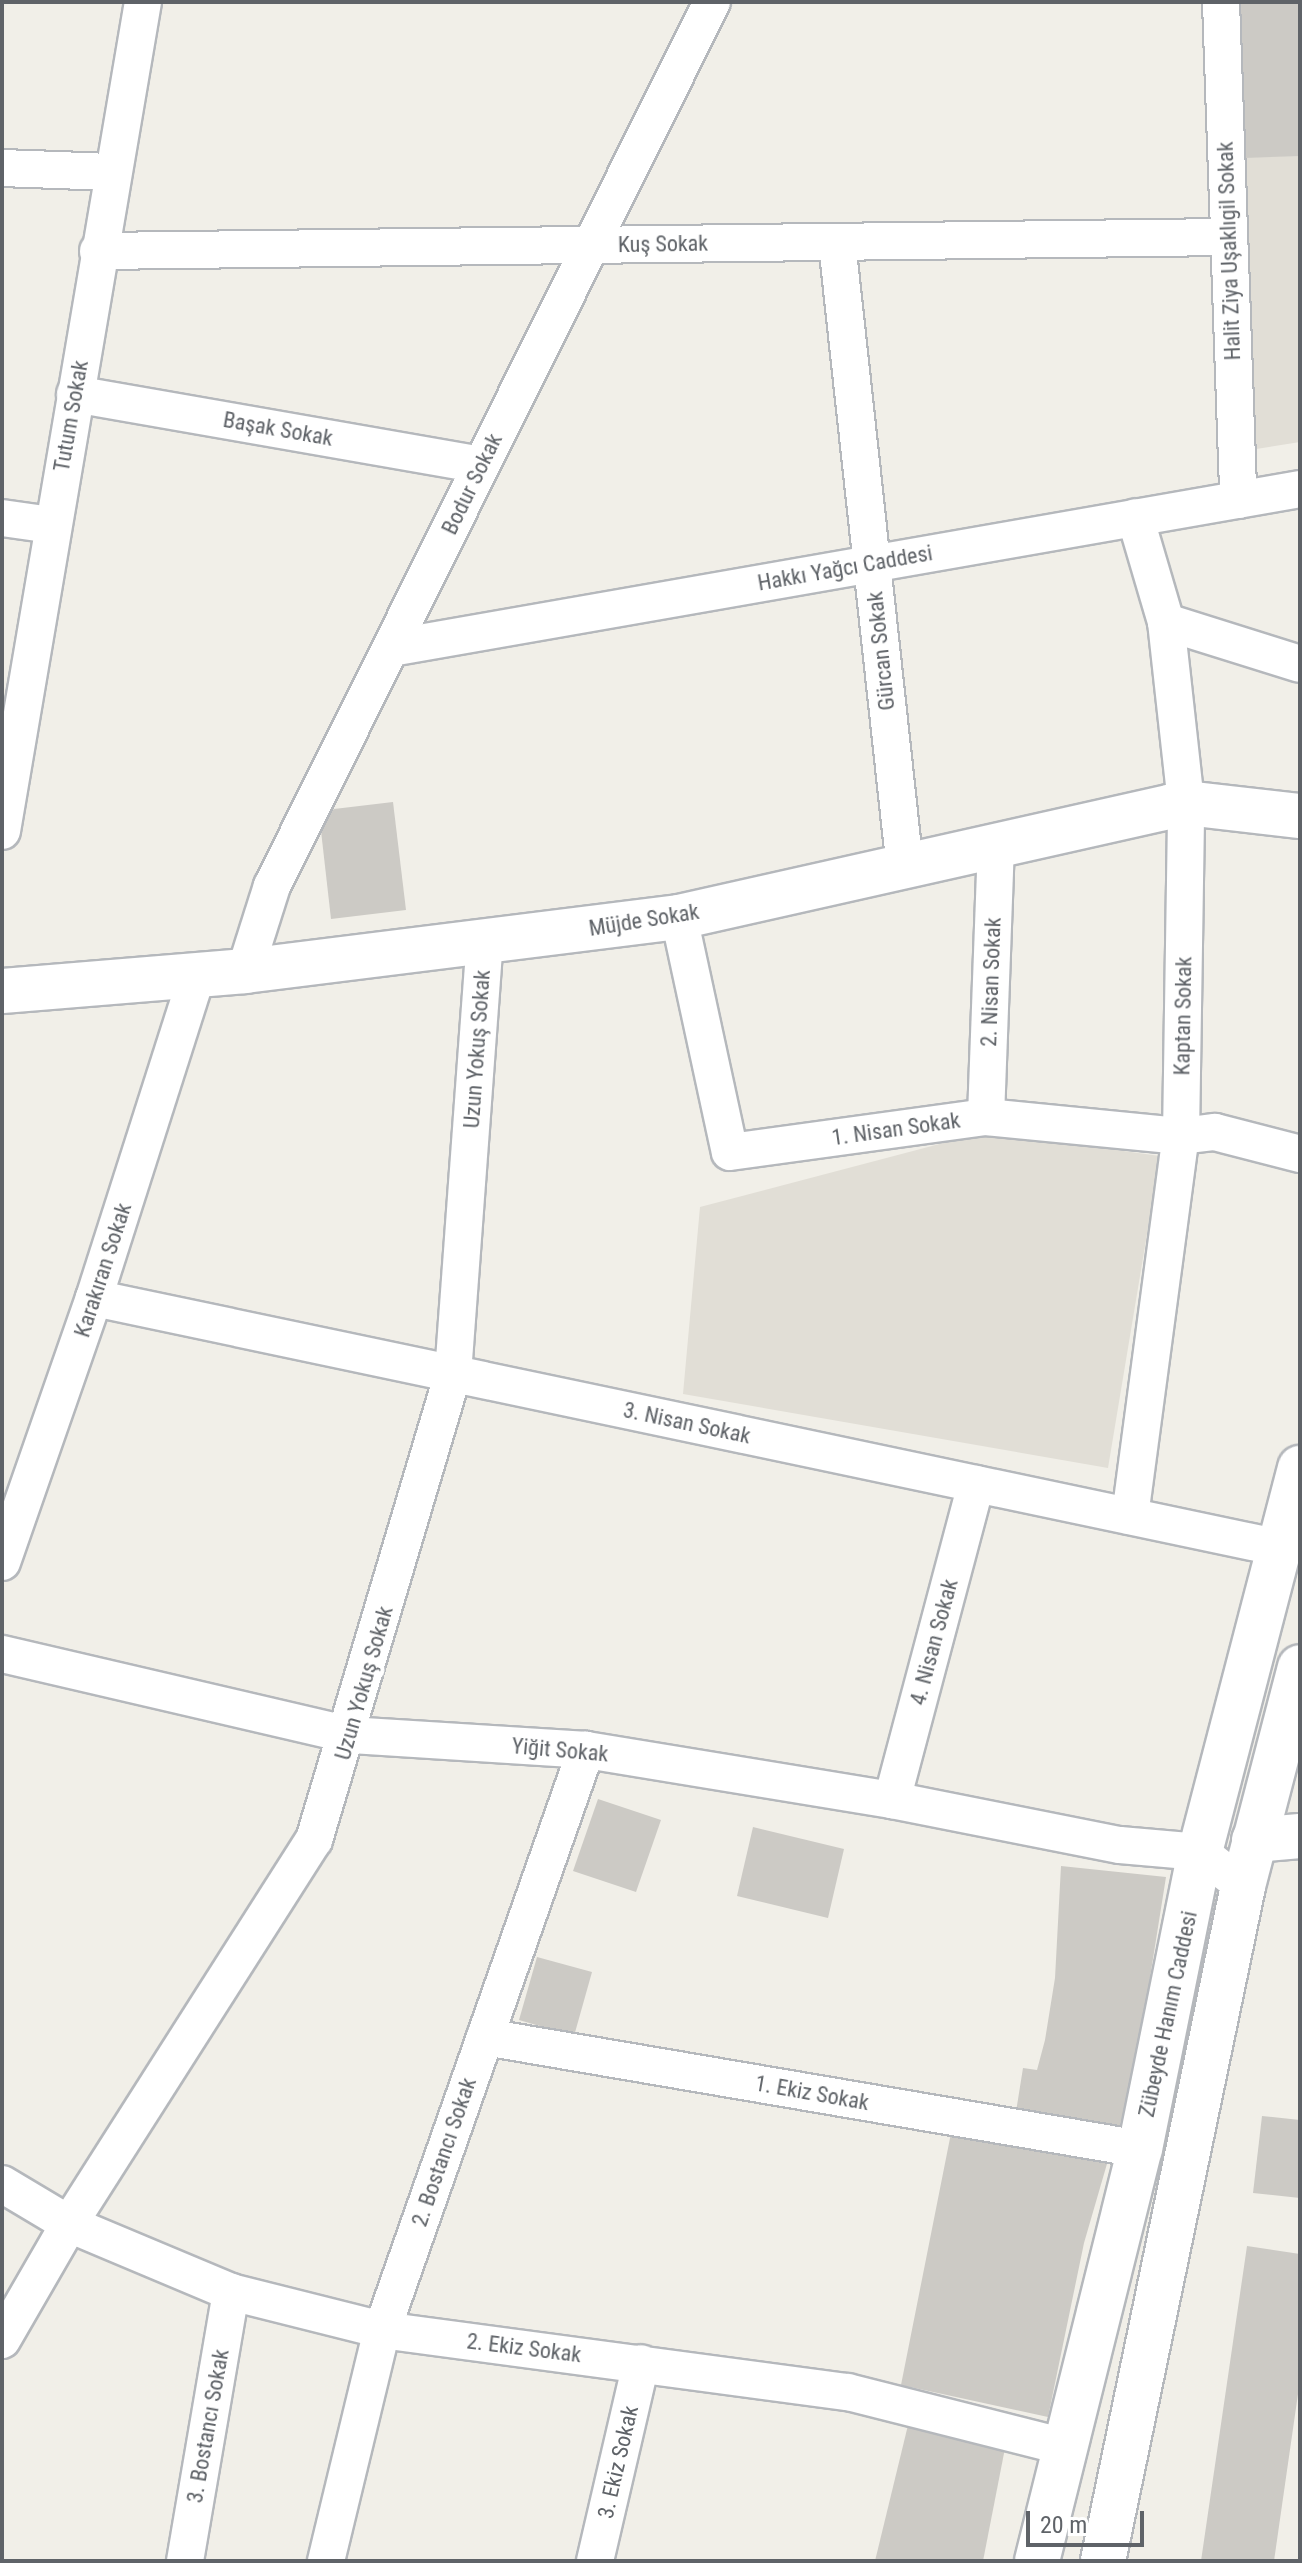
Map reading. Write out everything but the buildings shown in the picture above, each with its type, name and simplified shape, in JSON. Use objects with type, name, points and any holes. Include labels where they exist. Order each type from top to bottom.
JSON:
[{"type":"main road","name":"Müjde Sokak","points":[[2,991],[245,971],[679,917],[1186,803],[1292,820]]},
{"type":"main road","name":"Zübeyde Hanım Caddesi","points":[[1037,2561],[1140,2149],[1197,1868],[1300,1468]]},
{"type":"main road","points":[[1103,2561],[1243,1886],[1300,1667]]},
{"type":"main road","points":[[1254,1840],[1300,1836]]},
{"type":"street","name":"Tutum Sokak","points":[[2,831],[98,251],[143,2]]},
{"type":"street","name":"Bodur Sokak","points":[[245,971],[272,886],[712,2]]},
{"type":"street","name":"Halit Ziya Uşaklıgil Sokak","points":[[1221,2],[1238,500]]},
{"type":"street","points":[[2,168],[112,172]]},
{"type":"street","name":"Kuş Sokak","points":[[98,251],[1228,237]]},
{"type":"street","name":"Gürcan Sokak","points":[[837,243],[905,868]]},
{"type":"street","name":"Başak Sokak","points":[[75,394],[481,465]]},
{"type":"street","name":"Hakkı Yağcı Caddesi","points":[[391,648],[1300,489]]},
{"type":"street","name":"Kaptan Sokak","points":[[1130,1516],[1181,1136],[1186,803],[1166,622],[1135,517]]},
{"type":"street","points":[[2,518],[52,525]]},
{"type":"street","points":[[1166,622],[1300,664]]},
{"type":"street","name":"2. Nisan Sokak","points":[[986,1117],[996,847]]},
{"type":"street","name":"1. Nisan Sokak","points":[[679,917],[730,1152],[986,1117],[1181,1136],[1215,1132],[1300,1154]]},
{"type":"street","name":"Uzun Yokuş Sokak","points":[[2,2340],[69,2224],[314,1840],[350,1735],[453,1374],[485,943]]},
{"type":"street","name":"Karakıran Sokak","points":[[2,1562],[94,1298],[197,976]]},
{"type":"street","name":"3. Nisan Sokak","points":[[94,1298],[1280,1548]]},
{"type":"street","name":"4. Nisan Sokak","points":[[892,1800],[976,1484]]},
{"type":"street","name":"Yiğit Sokak","points":[[2,1654],[350,1735],[586,1750],[892,1800],[1120,1845],[1197,1868]]},
{"type":"street","name":"2. Bostancı Sokak","points":[[326,2561],[382,2330],[586,1750]]},
{"type":"street","points":[[1197,1868],[1243,1886]]},
{"type":"street","name":"1. Ekiz Sokak","points":[[485,2037],[1140,2149]]},
{"type":"street","name":"2. Ekiz Sokak","points":[[2,2184],[69,2224],[231,2292],[382,2330],[848,2392],[1066,2447]]},
{"type":"street","name":"3. Bostancı Sokak","points":[[185,2561],[231,2292]]},
{"type":"street","name":"3. Ekiz Sokak","points":[[595,2561],[641,2363]]},
{"type":"shaded area","points":[[1229,2],[1300,2],[1300,442],[1244,451]]},
{"type":"shaded area","points":[[985,1132],[1160,1156],[1108,1468],[683,1394],[700,1207]]}]
